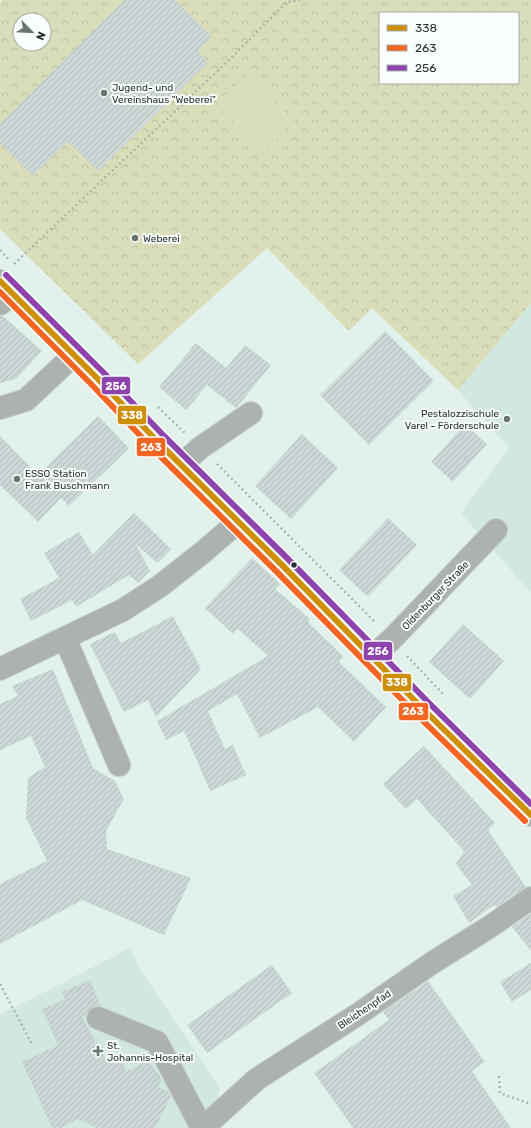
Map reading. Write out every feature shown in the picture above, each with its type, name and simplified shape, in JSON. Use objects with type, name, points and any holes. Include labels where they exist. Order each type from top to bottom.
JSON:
[{"type":"main road","points":[[4,293],[74,355],[427,714],[531,815]]},
{"type":"street","points":[[0,408],[26,400],[74,355]]},
{"type":"street","points":[[181,465],[200,448],[251,413]]},
{"type":"street","points":[[0,669],[123,610],[160,586],[238,522]]},
{"type":"street","name":"Oldenburger Straße","points":[[372,657],[392,639],[496,530]]},
{"type":"street","points":[[65,638],[119,765]]},
{"type":"street","name":"Bleichenpfad","points":[[203,1128],[257,1079],[357,1015],[432,963],[491,926],[531,898]]},
{"type":"street","points":[[98,1018],[157,1042],[203,1128]]},
{"type":"path","points":[[14,265],[229,60],[287,2],[300,0]]},
{"type":"path","points":[[0,984],[33,1046]]},
{"type":"path","points":[[499,1076],[500,1093],[531,1104]]},
{"type":"shaded area","name":"Pestalozzischule Varel - Förderschule","points":[[531,303],[531,593],[461,513],[509,448],[458,390]]},
{"type":"shaded area","name":"St. Johannis-Hospital","points":[[130,948],[138,966],[220,1088],[211,1128],[0,1128],[0,1015]]},
{"type":"green space","points":[[3,0],[531,0],[531,303],[458,390],[372,308],[349,331],[267,248],[138,364],[0,229],[0,3]]},
{"type":"green space","points":[[247,74],[294,121],[263,152],[217,104]]},
{"type":"building","name":"Jugend- und Vereinshaus \"Weberei\"","points":[[125,0],[175,0],[212,37],[197,51],[208,62],[98,171],[68,141],[33,176],[0,143],[0,124]]},
{"type":"building","points":[[0,316],[3,316],[42,351],[16,379],[0,383]]},
{"type":"building","points":[[385,331],[434,381],[369,445],[320,395]]},
{"type":"building","points":[[196,343],[226,368],[245,345],[271,365],[236,408],[207,385],[186,410],[159,387]]},
{"type":"building","points":[[98,416],[129,448],[69,506],[61,498],[38,522],[0,485],[0,436],[38,475]]},
{"type":"building","points":[[465,424],[487,444],[453,482],[431,462]]},
{"type":"building","points":[[302,434],[338,468],[291,519],[255,486]]},
{"type":"building","points":[[134,513],[171,549],[157,563],[136,544],[150,571],[138,583],[129,575],[76,607],[72,600],[31,621],[20,599],[59,578],[44,553],[79,532],[93,555]]},
{"type":"building","points":[[388,518],[417,545],[368,597],[339,570]]},
{"type":"building","points":[[252,558],[280,584],[275,589],[310,619],[308,622],[344,657],[339,662],[386,707],[354,742],[318,707],[260,738],[237,694],[208,711],[225,749],[233,745],[246,775],[210,791],[184,731],[166,740],[157,721],[268,656],[238,629],[233,634],[205,608]]},
{"type":"building","points":[[173,616],[201,669],[156,717],[148,700],[124,712],[90,644],[115,632],[121,643]]},
{"type":"building","points":[[463,624],[504,661],[470,699],[429,662]]},
{"type":"building","points":[[53,669],[93,768],[115,781],[124,799],[106,831],[107,849],[191,878],[164,935],[82,900],[0,944],[0,884],[47,861],[26,818],[28,778],[45,767],[31,736],[0,750],[0,704],[18,696],[12,686]]},
{"type":"building","points":[[424,746],[495,823],[488,830],[526,887],[496,907],[494,905],[469,923],[453,896],[472,885],[456,864],[464,851],[417,799],[406,809],[383,784]]},
{"type":"building","points":[[531,913],[531,951],[512,927]]},
{"type":"building","points":[[531,963],[531,990],[512,1002],[500,982]]},
{"type":"building","points":[[272,965],[292,993],[207,1053],[187,1025]]},
{"type":"building","points":[[90,980],[101,1006],[91,1008],[86,1015],[82,1017],[109,1065],[121,1059],[126,1072],[148,1060],[162,1079],[158,1087],[169,1092],[171,1096],[155,1128],[98,1128],[78,1119],[60,1128],[52,1128],[22,1062],[58,1045],[42,1009],[65,999],[62,992]]},
{"type":"building","points":[[428,981],[485,1062],[472,1071],[511,1128],[353,1128],[314,1073],[389,1020],[383,1012]]},
{"type":"transit line","name":"256","points":[[6,275],[104,373],[164,436],[531,804]]},
{"type":"transit line","name":"338","points":[[0,281],[422,708],[531,815]]},
{"type":"transit line","name":"263","points":[[0,292],[152,448],[275,570],[416,714],[525,821]]},
{"type":"place","name":"Jugend- und Vereinshaus \"Weberei\"","points":[[104,93]]},
{"type":"place","name":"Weberei","points":[[135,238]]},
{"type":"place","name":"Pestalozzischule Varel - Förderschule","points":[[507,419]]},
{"type":"place","name":"ESSO Station Frank Buschmann","points":[[17,479]]},
{"type":"place","name":"St. Johannis-Hospital","points":[[98,1051]]}]
